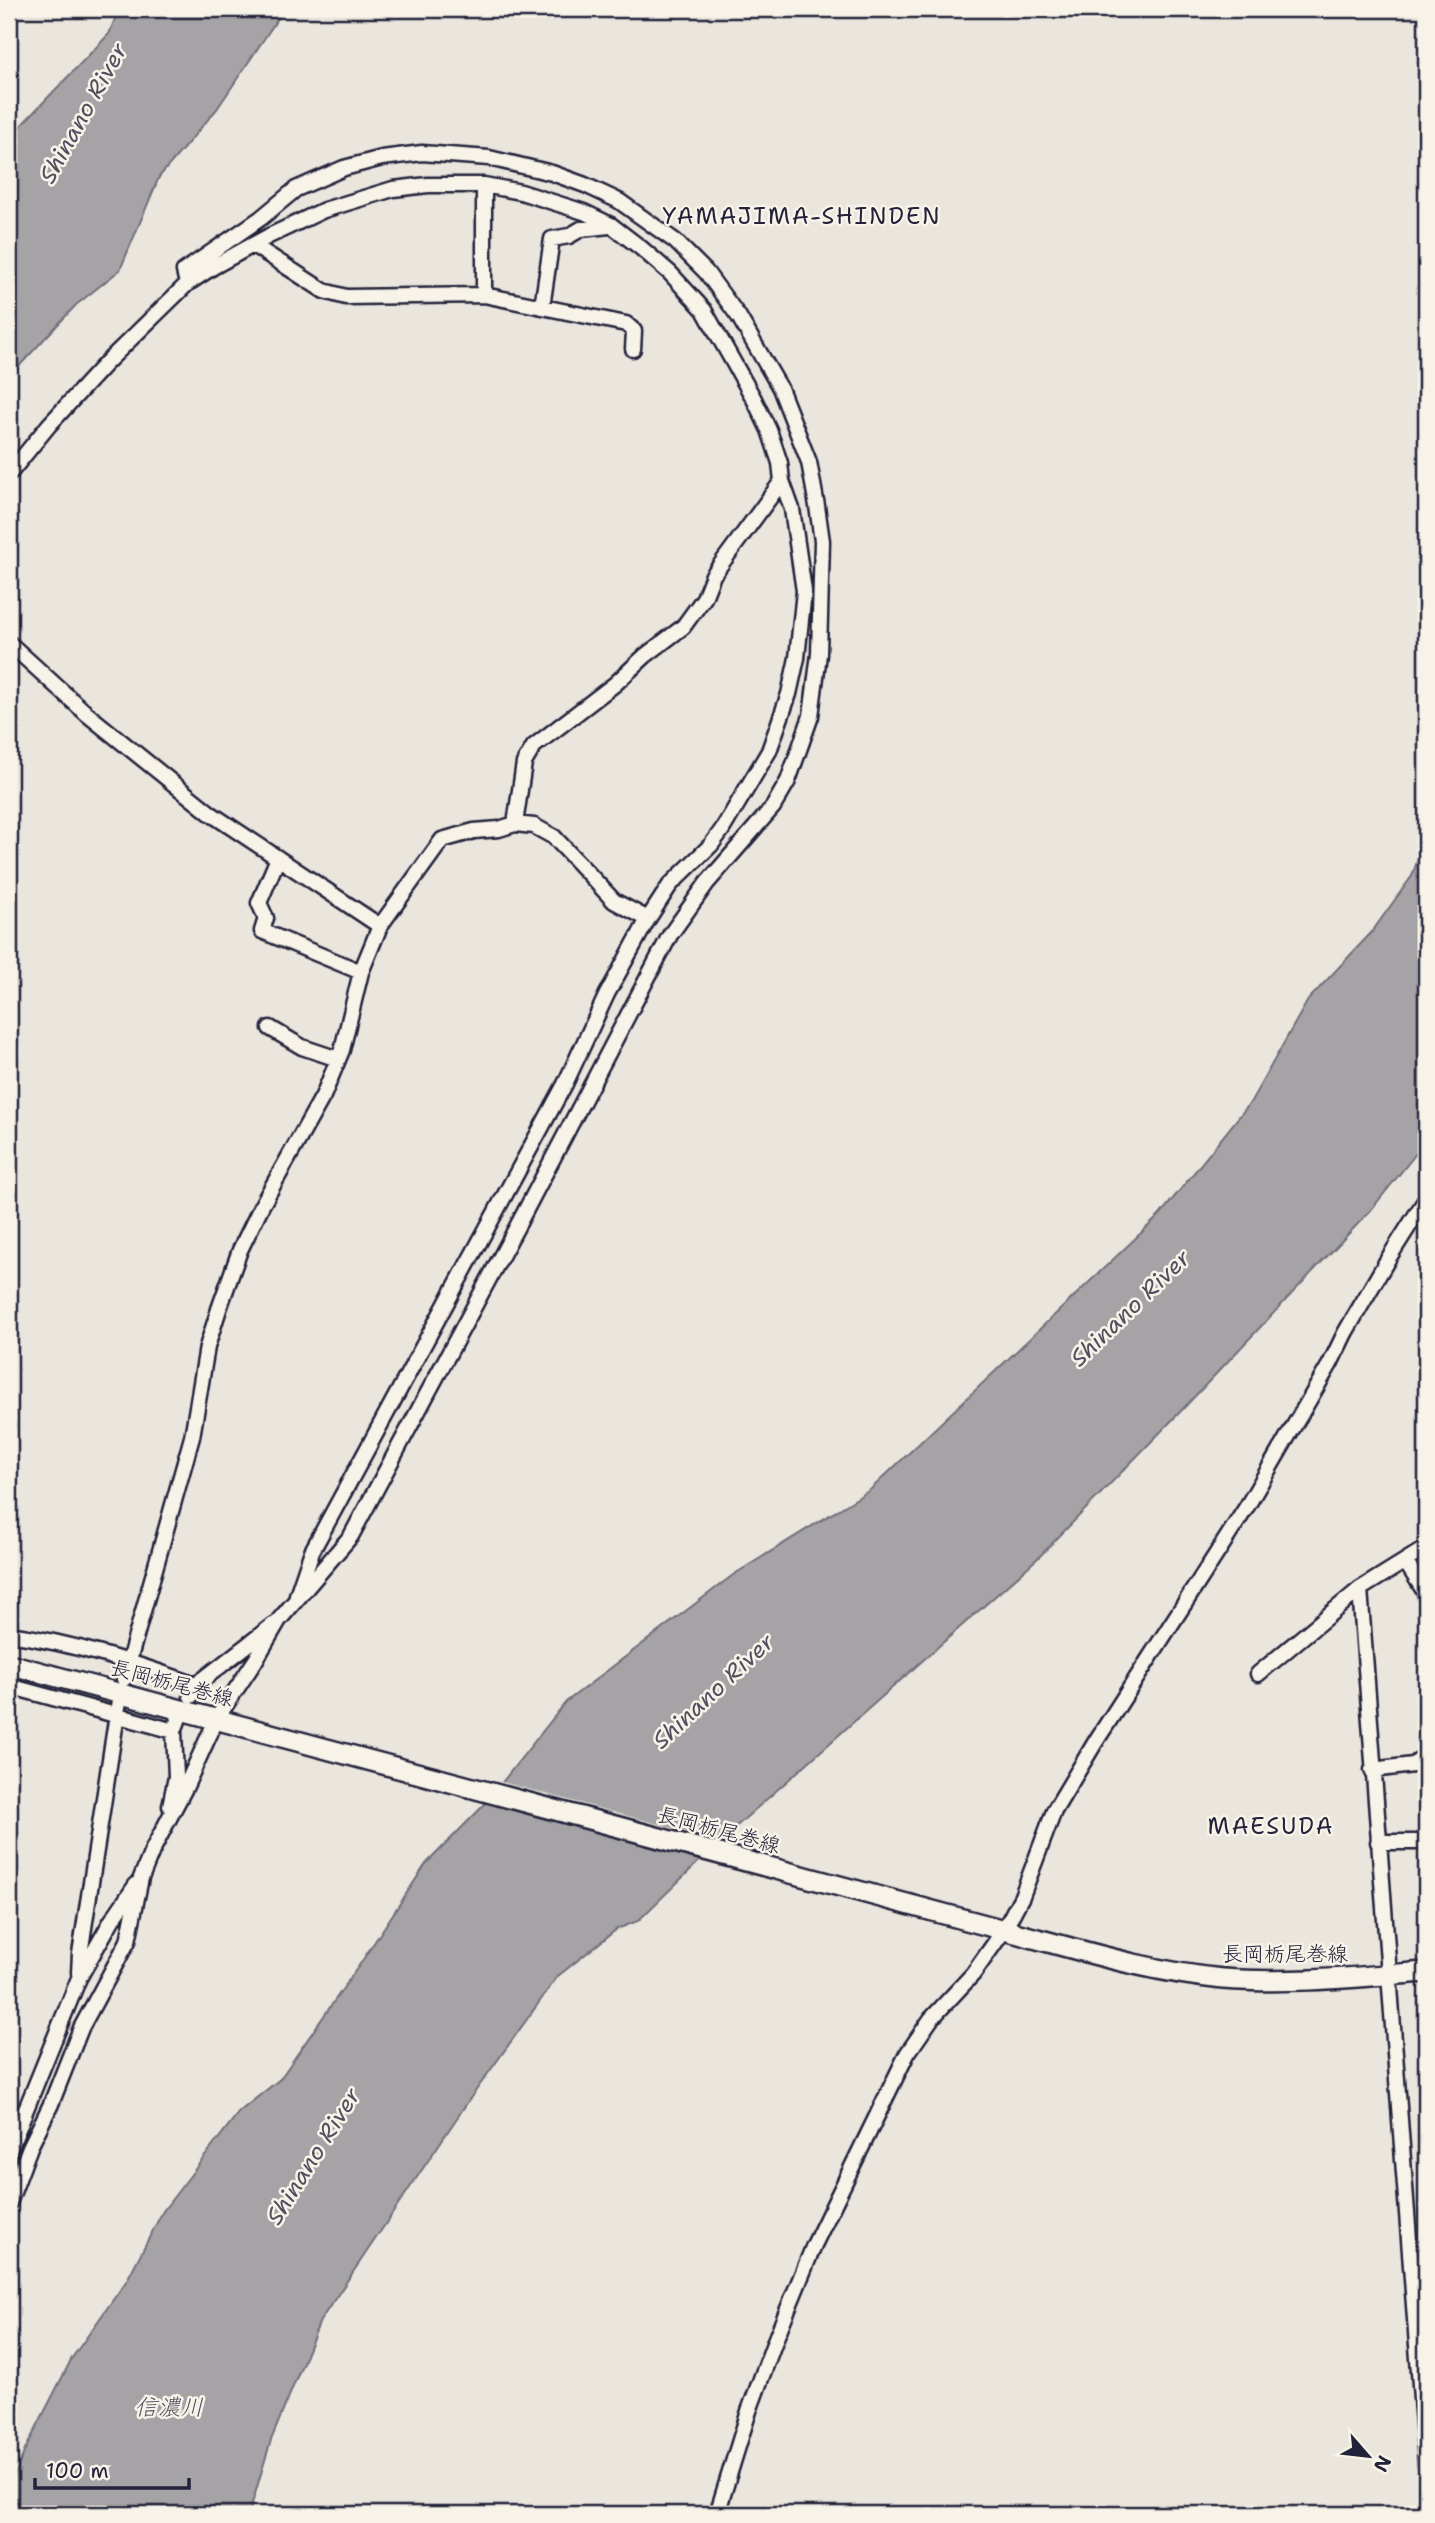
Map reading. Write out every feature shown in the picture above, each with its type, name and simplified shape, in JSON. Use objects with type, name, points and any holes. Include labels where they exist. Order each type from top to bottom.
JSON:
[{"type":"main road","name":"長岡栃尾巻線","points":[[9,1664],[1142,1965],[1222,1979],[1266,1981],[1426,1972]]},
{"type":"street","points":[[9,1634],[41,1638],[131,1662],[194,1690],[279,1620],[294,1603],[351,1536],[501,1258],[670,935],[708,883],[773,807],[788,781],[811,716],[819,653],[822,541],[809,463],[793,420],[775,378],[739,317],[706,272],[675,241],[619,201],[586,185],[523,165],[453,154],[422,153],[368,161],[344,168],[296,189],[261,218],[184,271],[187,284]]},
{"type":"street","points":[[9,474],[49,425],[106,363],[187,284],[213,267],[324,210],[393,189],[428,185],[484,185],[521,192],[584,212],[611,225],[670,273],[704,310],[739,370],[769,430],[792,509],[804,591],[797,658],[769,751],[744,797],[711,845],[670,885],[648,919],[607,994],[565,1084],[312,1551],[294,1603]]},
{"type":"street","points":[[484,185],[484,295]]},
{"type":"street","points":[[542,307],[552,239],[569,236],[581,229],[611,225]]},
{"type":"street","points":[[253,245],[324,291],[346,297],[484,295],[626,324],[634,331],[633,349]]},
{"type":"street","points":[[515,824],[524,763],[534,746],[615,684],[645,656],[683,627],[704,598],[713,575],[782,481]]},
{"type":"street","points":[[9,643],[88,714],[210,813],[380,926]]},
{"type":"street","points":[[124,1679],[131,1662],[189,1449],[206,1347],[240,1250],[323,1096],[338,1059],[361,972],[380,926],[442,841],[474,831],[499,829],[515,824],[534,826],[554,838],[614,901],[648,919]]},
{"type":"street","points":[[278,858],[259,903],[266,918],[262,931],[361,972]]},
{"type":"street","points":[[270,1028],[302,1047],[338,1059]]},
{"type":"street","points":[[717,2514],[749,2411],[780,2327],[814,2245],[907,2054],[931,2019],[972,1974],[996,1928],[1022,1896],[1054,1811],[1246,1508],[1388,1259],[1426,1199]]},
{"type":"street","points":[[1258,1674],[1360,1589],[1426,1548]]},
{"type":"street","points":[[1405,1561],[1426,1594]]},
{"type":"street","points":[[1360,1589],[1409,2266],[1423,2366],[1426,2465]]},
{"type":"street","points":[[9,2203],[81,2028],[128,1941],[141,1878],[152,1851],[279,1620]]},
{"type":"street","points":[[9,1686],[116,1716],[177,1724],[176,1777],[166,1825]]},
{"type":"street","points":[[79,1978],[80,1954],[119,1701]]},
{"type":"street","points":[[1372,1770],[1413,1765],[1426,1756]]},
{"type":"street","points":[[1378,1842],[1426,1842]]},
{"type":"street","points":[[9,2151],[79,1978],[112,1920],[141,1878]]},
{"type":"water","name":"Shinano River","points":[[119,9],[284,9],[217,109],[159,177],[120,270],[76,305],[9,377],[9,138],[109,34]]},
{"type":"water","name":"信濃川","points":[[1426,835],[1426,1141],[1370,1211],[1039,1557],[722,1839],[638,1921],[617,1929],[558,1976],[469,2100],[320,2321],[271,2440],[249,2514],[9,2514],[9,2489],[25,2450],[72,2358],[127,2280],[163,2211],[239,2112],[280,2079],[426,1864],[484,1805],[566,1702],[733,1575],[870,1490],[1160,1215],[1250,1103],[1308,1000],[1371,933],[1412,876]]},
{"type":"pier","points":[[498,1781],[725,1842],[709,1858],[485,1798]]},
{"type":"district","name":"YAMAJIMA-SHINDEN","points":[[802,216]]},
{"type":"district","name":"MAESUDA","points":[[1271,1826]]}]
